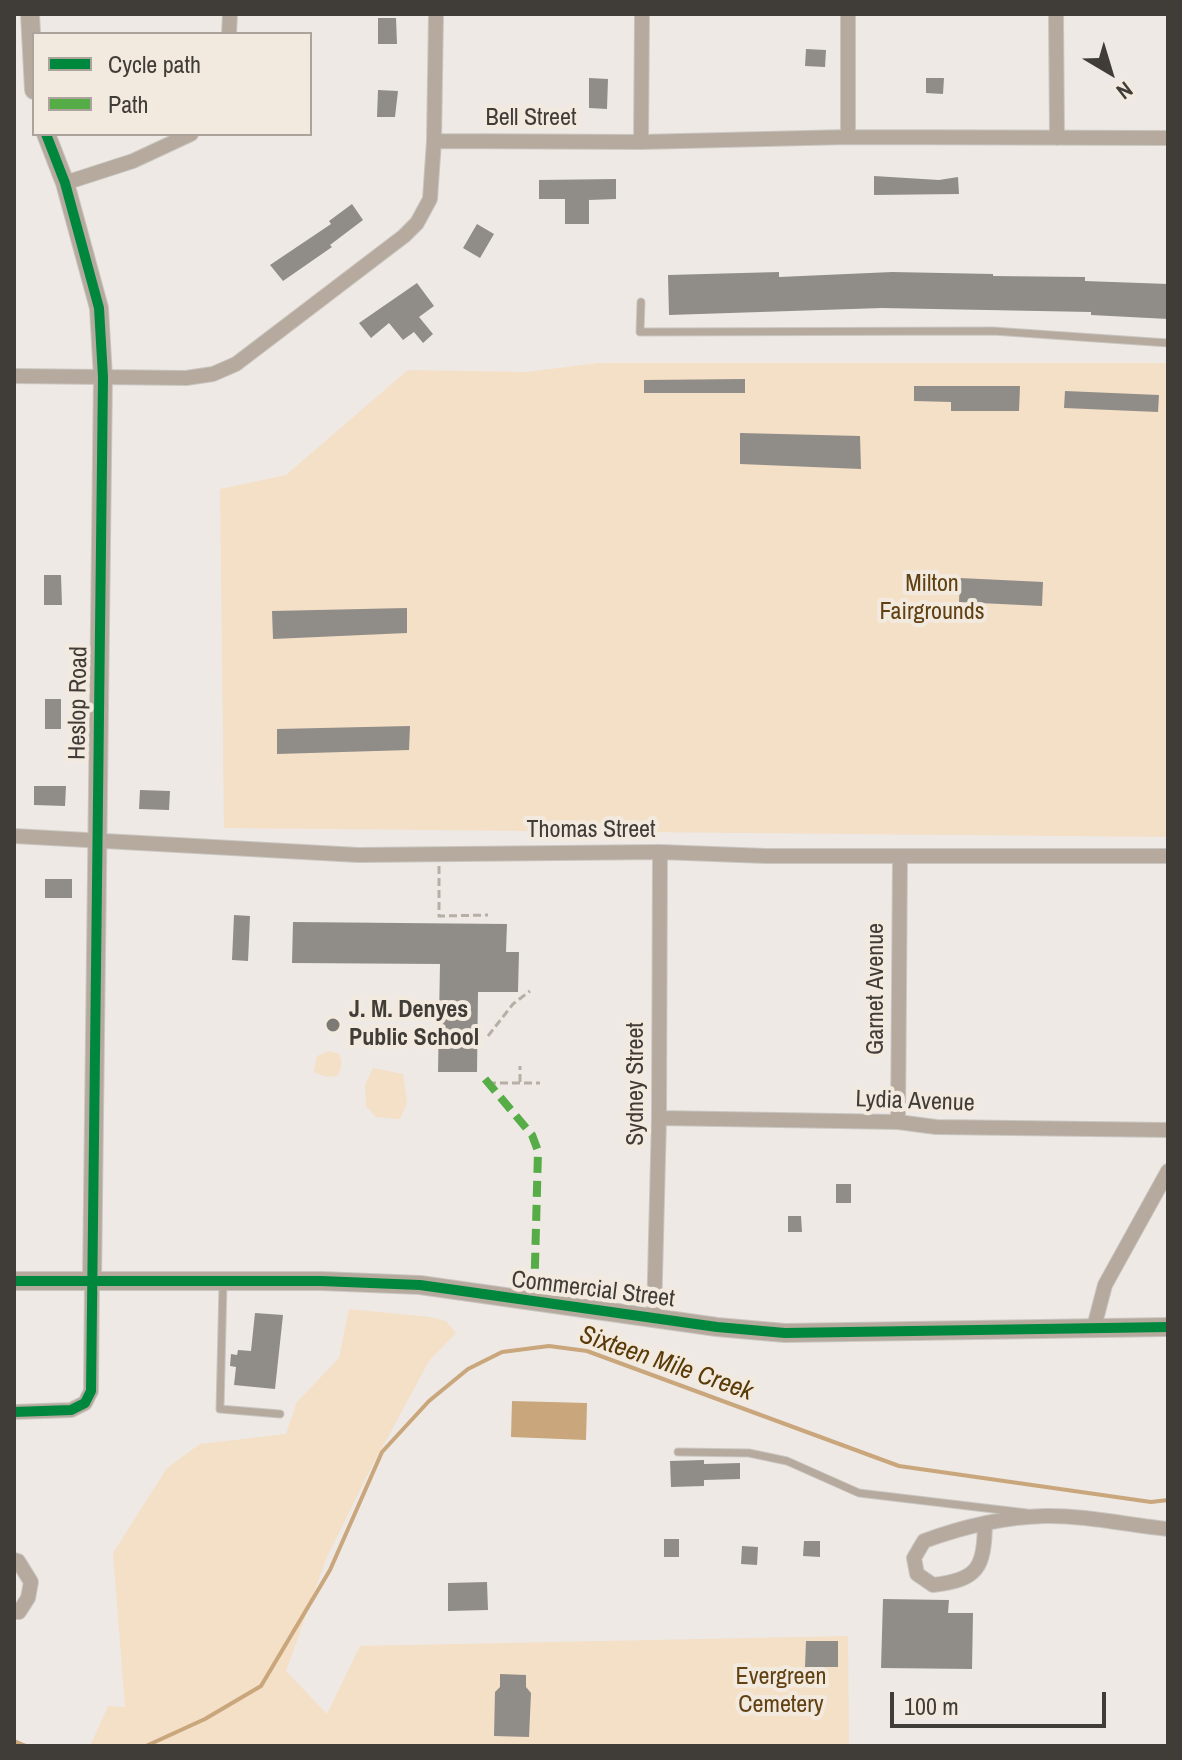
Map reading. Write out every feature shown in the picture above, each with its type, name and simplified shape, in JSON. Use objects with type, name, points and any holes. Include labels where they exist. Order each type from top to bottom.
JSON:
[{"type":"street","points":[[30,14],[32,52]]},
{"type":"street","points":[[14,376],[186,378],[213,374],[236,364],[417,223],[430,199],[436,14]]},
{"type":"street","points":[[641,142],[642,14]]},
{"type":"street","points":[[848,14],[848,137]]},
{"type":"street","points":[[1056,14],[1057,138]]},
{"type":"street","name":"Heslop Road","points":[[47,136],[65,183],[99,308],[103,377],[92,1281]]},
{"type":"street","points":[[65,183],[133,161],[187,136]]},
{"type":"street","name":"Bell Street","points":[[434,141],[1168,138]]},
{"type":"street","name":"Thomas Street","points":[[14,836],[358,855],[660,852],[766,856],[1168,856]]},
{"type":"street","name":"Sydney Street","points":[[654,1317],[659,1118],[660,852]]},
{"type":"street","name":"Garnet Avenue","points":[[898,1122],[900,856]]},
{"type":"street","name":"Lydia Avenue","points":[[659,1118],[898,1122],[936,1127],[1168,1130]]},
{"type":"street","points":[[1094,1327],[1105,1285],[1168,1171]]},
{"type":"street","name":"Commercial Street","points":[[14,1281],[361,1282],[420,1285],[717,1327],[785,1333],[1168,1327]]},
{"type":"street","points":[[14,1412],[71,1410],[85,1403],[91,1391],[92,1281]]},
{"type":"street","points":[[985,1524],[984,1555],[976,1570],[962,1580],[933,1585],[917,1574],[914,1558],[924,1541],[957,1529],[1013,1518],[1048,1516],[1168,1529]]},
{"type":"street","points":[[14,1560],[18,1561],[31,1582],[28,1598],[19,1612],[14,1612]]},
{"type":"lane","points":[[641,302],[640,332],[993,331],[1168,343]]},
{"type":"lane","points":[[223,1282],[220,1409],[280,1414]]},
{"type":"lane","points":[[678,1452],[749,1453],[787,1461],[859,1493],[1048,1516]]},
{"type":"path","points":[[440,854],[439,916],[488,915]]},
{"type":"path","points":[[488,1036],[513,1004],[530,991]]},
{"type":"path","points":[[520,1066],[520,1083]]},
{"type":"path","points":[[488,1083],[540,1083]]},
{"type":"green space","name":"Milton Fairgrounds","points":[[599,363],[1168,363],[1168,837],[224,828],[220,489],[286,475],[408,370],[526,372]]},
{"type":"green space","points":[[329,1051],[340,1057],[337,1076],[326,1077],[314,1072],[317,1056]]},
{"type":"green space","points":[[373,1068],[403,1074],[407,1103],[400,1119],[376,1117],[366,1106],[365,1085]]},
{"type":"green space","name":"Evergreen Cemetery","points":[[349,1309],[430,1317],[446,1321],[456,1333],[429,1361],[370,1470],[326,1559],[286,1671],[327,1714],[360,1646],[848,1636],[849,1746],[90,1746],[108,1706],[125,1707],[113,1553],[167,1468],[200,1444],[286,1434],[297,1402],[339,1358]]},
{"type":"shaded area","points":[[512,1401],[587,1403],[586,1440],[511,1437]]},
{"type":"building","points":[[378,18],[396,18],[397,44],[378,44]]},
{"type":"building","points":[[806,49],[826,50],[825,67],[805,66]]},
{"type":"building","points":[[589,78],[608,79],[607,109],[589,108]]},
{"type":"building","points":[[926,78],[944,78],[943,94],[926,93]]},
{"type":"building","points":[[378,90],[398,91],[395,117],[377,117]]},
{"type":"building","points":[[874,176],[939,180],[958,177],[959,194],[874,195]]},
{"type":"building","points":[[616,179],[616,199],[589,200],[589,224],[565,224],[565,199],[539,199],[539,180]]},
{"type":"building","points":[[352,204],[363,220],[330,245],[332,247],[283,281],[270,265],[331,224],[329,221]]},
{"type":"building","points":[[477,224],[494,234],[480,258],[463,248]]},
{"type":"building","points":[[779,272],[779,277],[892,272],[1085,277],[1085,281],[1168,284],[1168,319],[1091,315],[1091,312],[882,308],[669,315],[668,275]]},
{"type":"building","points":[[417,283],[434,306],[419,317],[433,334],[423,343],[414,332],[403,340],[389,323],[371,338],[359,323]]},
{"type":"building","points":[[745,379],[745,393],[644,393],[644,380]]},
{"type":"building","points":[[914,386],[1020,386],[1019,411],[951,411],[951,402],[914,401]]},
{"type":"building","points":[[1065,391],[1159,395],[1158,412],[1064,408]]},
{"type":"building","points":[[740,433],[860,436],[861,469],[740,464]]},
{"type":"building","points":[[44,575],[61,575],[62,605],[44,605]]},
{"type":"building","points":[[960,578],[1043,582],[1042,606],[959,602]]},
{"type":"building","points":[[407,608],[407,633],[273,639],[272,611]]},
{"type":"building","points":[[45,699],[61,699],[61,729],[45,729]]},
{"type":"building","points":[[410,726],[409,750],[277,754],[277,729]]},
{"type":"building","points":[[34,786],[66,786],[65,806],[34,805]]},
{"type":"building","points":[[140,790],[170,791],[169,810],[139,809]]},
{"type":"building","points":[[45,879],[72,879],[72,898],[45,898]]},
{"type":"building","points":[[234,915],[250,916],[248,961],[232,960]]},
{"type":"building","points":[[293,922],[507,924],[506,952],[519,952],[518,992],[478,992],[477,1072],[438,1072],[440,964],[292,963]]},
{"type":"building","points":[[836,1184],[851,1184],[851,1203],[836,1203]]},
{"type":"building","points":[[788,1216],[801,1216],[802,1232],[788,1232]]},
{"type":"building","points":[[255,1313],[283,1315],[275,1389],[234,1385],[236,1367],[230,1366],[231,1354],[237,1355],[238,1350],[251,1351]]},
{"type":"building","points":[[704,1460],[704,1464],[740,1463],[740,1479],[704,1480],[704,1486],[671,1487],[670,1461]]},
{"type":"building","points":[[664,1539],[679,1539],[679,1557],[664,1557]]},
{"type":"building","points":[[804,1541],[820,1541],[820,1557],[803,1556]]},
{"type":"building","points":[[742,1546],[758,1547],[757,1565],[741,1564]]},
{"type":"building","points":[[487,1582],[488,1610],[448,1611],[448,1583]]},
{"type":"building","points":[[883,1599],[949,1600],[948,1613],[973,1613],[972,1669],[881,1668]]},
{"type":"building","points":[[806,1641],[838,1641],[838,1667],[805,1667]]},
{"type":"building","points":[[500,1674],[526,1675],[526,1687],[531,1693],[529,1737],[494,1736],[495,1692],[500,1687]]},
{"type":"waterway","name":"Sixteen Mile Creek","points":[[146,1746],[205,1719],[261,1686],[330,1570],[382,1452],[429,1401],[468,1369],[502,1352],[549,1346],[587,1351],[899,1466],[1151,1502],[1168,1500]]},
{"type":"waterway","name":"Sixteen Mile Creek","points":[[14,1741],[26,1746]]},
{"type":"marked path","points":[[485,1079],[532,1135],[538,1151],[534,1302]]},
{"type":"cycle path","points":[[14,1412],[71,1410],[85,1403],[91,1391],[103,377],[99,308],[65,183],[47,136]]},
{"type":"cycle path","points":[[14,1281],[321,1281],[420,1285],[717,1327],[785,1333],[1168,1327]]},
{"type":"place","name":"J. M. Denyes Public School","points":[[333,1025]]}]
